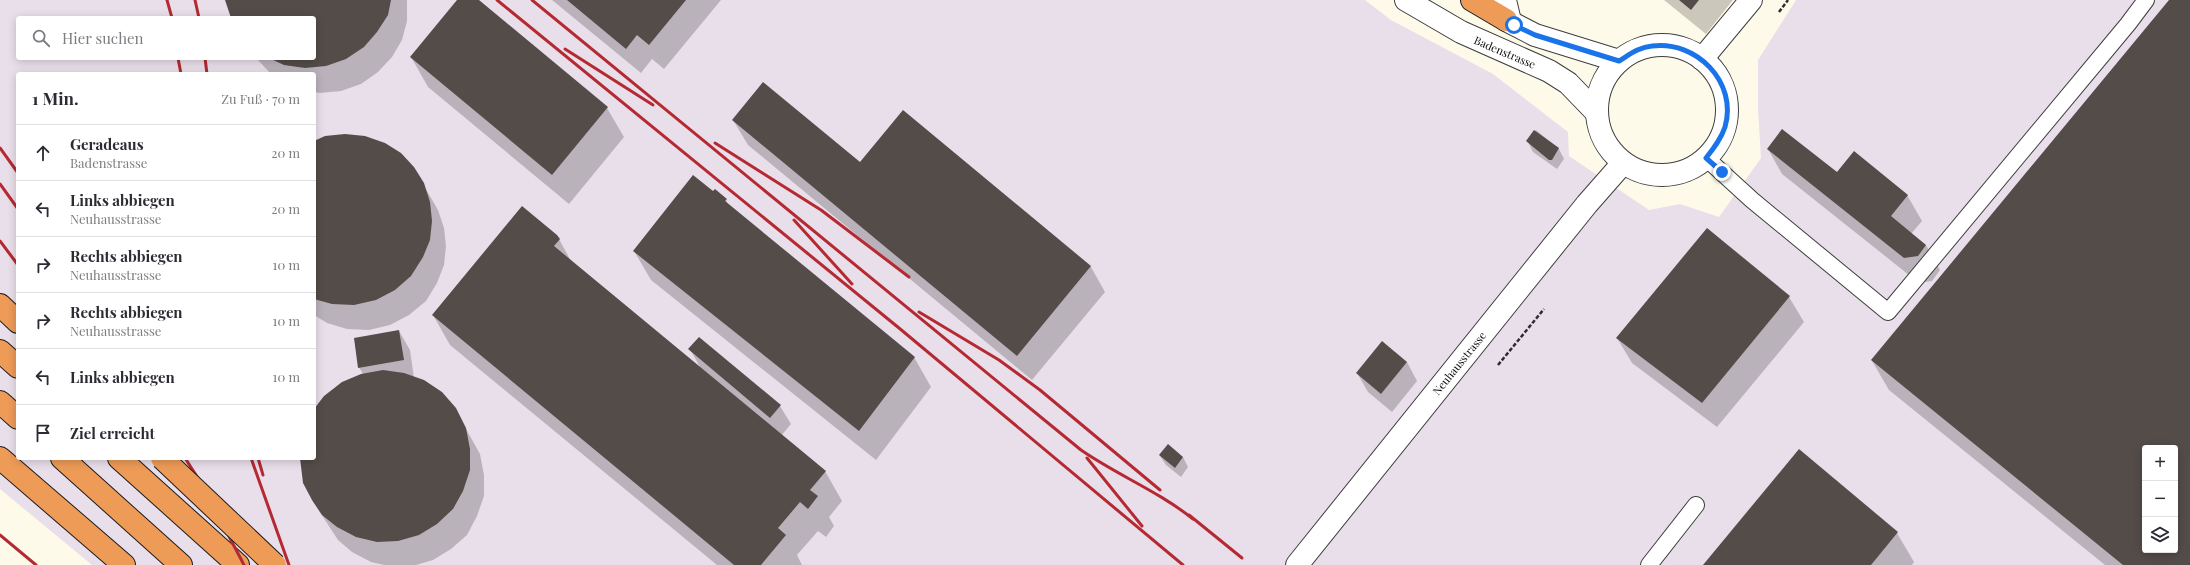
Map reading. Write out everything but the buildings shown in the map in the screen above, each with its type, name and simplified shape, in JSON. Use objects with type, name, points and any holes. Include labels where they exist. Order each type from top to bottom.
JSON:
[{"type":"highway","points":[[1472,0],[1509,15]]},
{"type":"highway","points":[[0,305],[16,320]]},
{"type":"highway","points":[[0,351],[16,365]]},
{"type":"highway","points":[[0,402],[16,416]]},
{"type":"highway","points":[[0,458],[124,565]]},
{"type":"highway","points":[[64,460],[181,565]]},
{"type":"highway","points":[[121,460],[238,565]]},
{"type":"highway","points":[[164,460],[275,565]]},
{"type":"street","name":"Badenstrasse","points":[[1406,0],[1466,35],[1549,71],[1568,83],[1597,113]]},
{"type":"street","points":[[1489,0],[1542,37],[1619,61]]},
{"type":"street","points":[[1702,59],[1751,0]]},
{"type":"street","points":[[1651,46],[1669,46],[1684,49],[1702,59],[1715,72],[1724,89],[1727,108],[1725,126],[1718,143],[1706,158],[1691,168],[1675,174],[1656,176],[1639,172],[1623,163],[1609,149],[1600,132],[1597,113],[1598,95],[1604,79],[1619,61],[1636,50],[1651,46]]},
{"type":"street","name":"Neuhausstrasse","points":[[1297,565],[1587,204],[1623,163]]},
{"type":"lane","points":[[1706,158],[1752,200],[1888,312],[2128,24],[2146,0]]},
{"type":"lane","points":[[1649,565],[1696,506]]},
{"type":"shaded area","points":[[0,0],[1365,0],[1391,20],[1493,74],[1568,132],[1569,156],[1649,210],[1680,204],[1719,217],[1761,158],[1758,109],[1758,60],[1796,0],[2190,0],[2190,565],[92,565],[0,489]]},
{"type":"railway","points":[[167,0],[171,16]]},
{"type":"railway","points":[[195,0],[199,16]]},
{"type":"railway","points":[[497,0],[899,328],[1183,565]]},
{"type":"railway","points":[[532,0],[1081,450],[1152,491],[1193,519]]},
{"type":"railway","points":[[565,49],[653,105]]},
{"type":"railway","points":[[178,60],[181,72]]},
{"type":"railway","points":[[205,60],[207,72]]},
{"type":"railway","points":[[715,143],[821,210],[909,277]]},
{"type":"railway","points":[[0,148],[16,170]]},
{"type":"railway","points":[[0,184],[16,206]]},
{"type":"railway","points":[[794,220],[852,284]]},
{"type":"railway","points":[[0,241],[16,262]]},
{"type":"railway","points":[[919,312],[999,360],[1040,390],[1160,490]]},
{"type":"railway","points":[[1087,458],[1142,526]]},
{"type":"railway","points":[[171,460],[221,521],[244,565]]},
{"type":"railway","points":[[186,460],[207,492]]},
{"type":"railway","points":[[252,460],[289,565]]},
{"type":"railway","points":[[259,460],[263,475]]},
{"type":"railway","points":[[1189,515],[1242,558]]},
{"type":"railway","points":[[0,535],[36,565]]},
{"type":"route","points":[[1514,25],[1535,35],[1561,44],[1619,61],[1636,50],[1651,46],[1669,46],[1684,49],[1702,59],[1715,72],[1724,89],[1727,108],[1725,126],[1718,143],[1706,158],[1722,172]]}]
